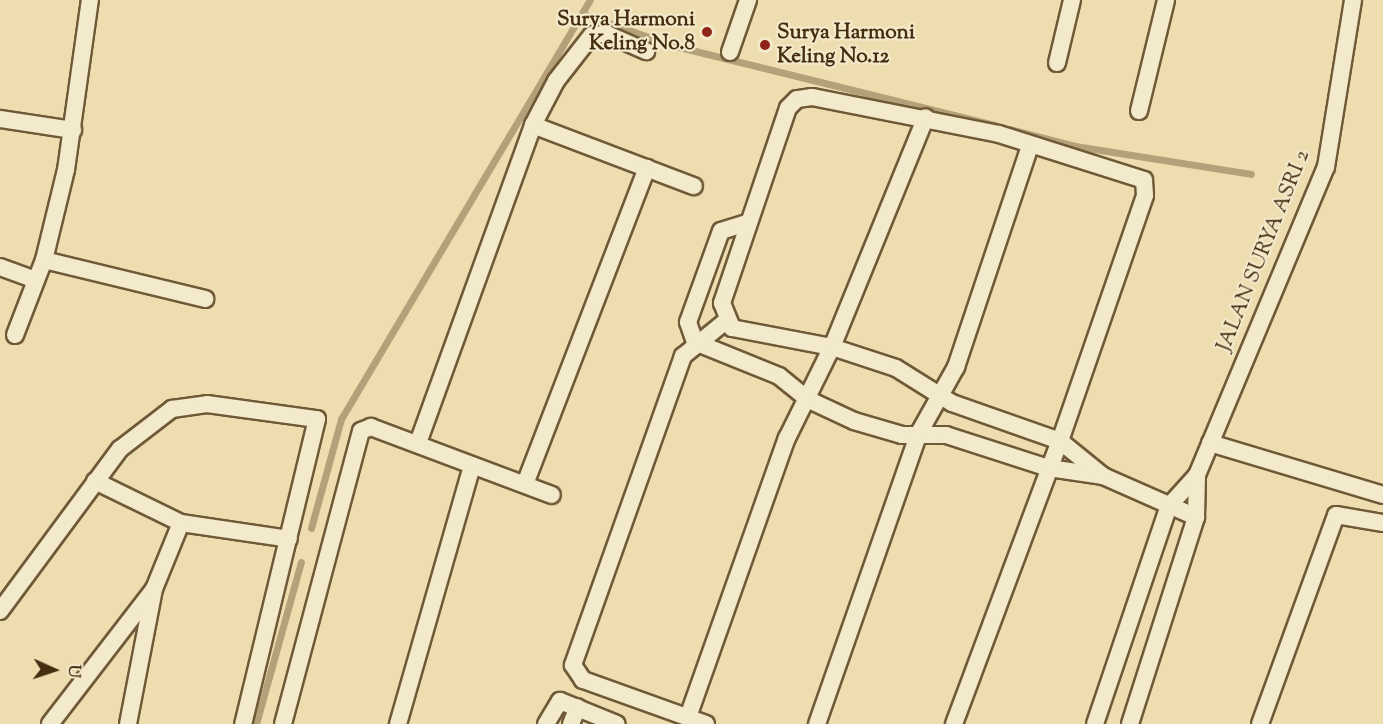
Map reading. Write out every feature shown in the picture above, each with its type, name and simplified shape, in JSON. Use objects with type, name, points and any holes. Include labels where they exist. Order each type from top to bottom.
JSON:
[{"type":"street","points":[[15,334],[44,260],[73,130],[90,0]]},
{"type":"street","points":[[730,52],[748,0]]},
{"type":"street","points":[[1057,63],[1072,0]]},
{"type":"street","points":[[1139,111],[1166,0]]},
{"type":"street","name":"JALAN SURYA ASRI 2","points":[[1197,475],[1326,167],[1353,0]]},
{"type":"street","points":[[418,443],[533,125],[556,81],[592,35],[607,34],[646,51]]},
{"type":"street","points":[[954,724],[1060,441],[1145,187],[1142,177],[926,117],[797,99],[788,108],[747,223],[722,303],[727,320],[736,330],[832,347],[896,368],[941,394],[1060,441],[1103,476],[1196,518]]},
{"type":"street","points":[[688,717],[787,438],[832,347],[926,117]]},
{"type":"street","points":[[0,119],[73,130]]},
{"type":"street","points":[[533,125],[694,186]]},
{"type":"street","points":[[817,724],[919,433],[956,367],[1030,146]]},
{"type":"street","points":[[525,484],[647,168]]},
{"type":"street","points":[[747,223],[721,231],[688,322],[695,342],[779,376],[807,399],[885,431],[946,435],[1048,468],[1103,476]]},
{"type":"street","points":[[44,260],[205,299]]},
{"type":"street","points":[[0,267],[36,280]]},
{"type":"street","points":[[706,724],[583,680],[573,665],[683,356],[695,342],[727,320]]},
{"type":"street","points":[[0,611],[120,449],[172,409],[207,404],[311,416],[319,423],[243,724]]},
{"type":"street","points":[[285,724],[361,431],[371,426],[552,495]]},
{"type":"street","points":[[1210,443],[1383,495]]},
{"type":"street","points":[[398,724],[472,466]]},
{"type":"street","points":[[1095,724],[1169,506],[1197,475]]},
{"type":"street","points":[[1130,724],[1196,518],[1197,475]]},
{"type":"street","points":[[95,482],[181,523],[289,539]]},
{"type":"street","points":[[1260,724],[1336,515],[1383,523]]},
{"type":"street","points":[[128,724],[154,589],[181,523]]},
{"type":"street","points":[[50,724],[154,589]]},
{"type":"street","points":[[546,724],[556,702],[578,707],[617,724]]},
{"type":"street","points":[[571,724],[578,707]]},
{"type":"waterway","points":[[311,528],[341,419],[590,0]]},
{"type":"waterway","points":[[583,14],[671,45],[995,125]]},
{"type":"waterway","points":[[1009,129],[1075,146],[1251,174]]},
{"type":"waterway","points":[[256,724],[301,562]]},
{"type":"place","name":"Surya Harmoni Keling No.8","points":[[707,32]]},
{"type":"place","name":"Surya Harmoni Keling No.12","points":[[765,45]]}]
